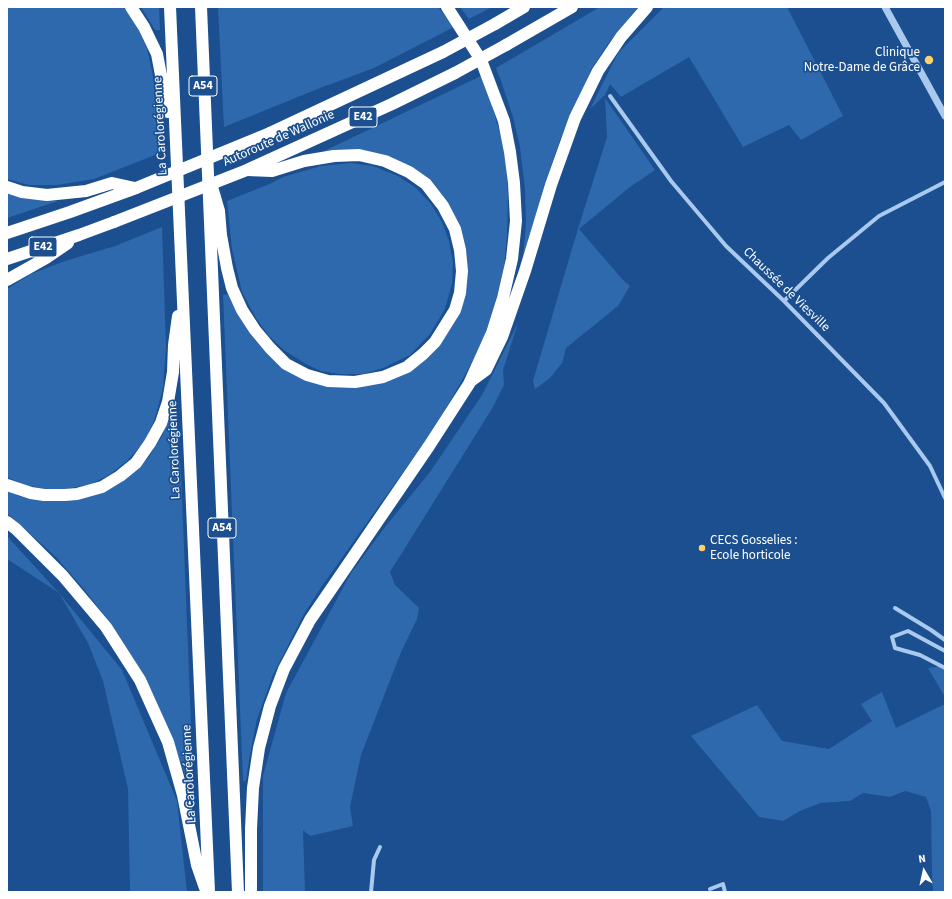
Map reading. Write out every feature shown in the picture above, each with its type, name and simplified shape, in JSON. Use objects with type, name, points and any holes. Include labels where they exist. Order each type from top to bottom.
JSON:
[{"type":"highway","points":[[131,7],[144,27],[157,54],[175,145]]},
{"type":"highway","name":"La Carolorégienne","points":[[170,7],[208,892]]},
{"type":"highway","name":"A54","points":[[200,7],[238,892]]},
{"type":"highway","points":[[251,892],[251,829],[253,788],[258,755],[270,706],[284,669],[310,620],[429,446],[469,384],[492,333],[505,290],[512,259],[516,221],[514,183],[504,121],[481,60],[447,7]]},
{"type":"highway","name":"Autoroute de Wallonie","points":[[7,233],[136,188],[270,133],[443,52],[524,7]]},
{"type":"highway","name":"Autoroute de Wallonie","points":[[7,259],[79,235],[247,170],[272,166],[455,73],[572,7]]},
{"type":"highway","points":[[469,384],[486,370],[502,337],[525,272],[551,185],[575,118],[598,71],[621,37],[647,7]]},
{"type":"highway","points":[[206,164],[219,211],[221,235],[232,288],[242,310],[255,330],[270,348],[286,364],[306,375],[328,381],[355,382],[383,377],[407,367],[435,342],[455,310],[460,293],[462,271],[460,250],[455,228],[443,206],[426,184],[409,172],[385,161],[359,155],[334,156],[272,166]]},
{"type":"highway","points":[[7,187],[22,192],[47,195],[86,191],[112,183],[136,188]]},
{"type":"highway","points":[[7,280],[46,258],[79,235]]},
{"type":"highway","points":[[7,485],[31,493],[65,495],[77,494],[102,487],[120,476],[136,462],[150,443],[161,422],[168,402],[174,345],[183,291]]},
{"type":"highway","points":[[7,522],[16,529],[63,576],[101,621],[140,680],[168,742],[183,796],[196,865],[208,892]]},
{"type":"street","points":[[885,7],[945,116]]},
{"type":"street","name":"Chaussée de Viesville","points":[[610,96],[671,181],[726,246],[784,300],[884,403],[930,466],[945,498]]},
{"type":"street","points":[[784,300],[828,258],[879,216],[945,182]]},
{"type":"street","points":[[895,608],[945,640]]},
{"type":"street","points":[[945,651],[908,631],[892,637],[895,648],[920,655],[945,668]]},
{"type":"street","points":[[371,892],[374,860],[380,847]]},
{"type":"street","points":[[710,889],[723,884],[725,892]]},
{"type":"shaded area","points":[[7,7],[124,8],[137,25],[147,48],[154,81],[160,153],[94,179],[57,185],[29,185],[7,179]]},
{"type":"shaded area","points":[[141,7],[159,7],[160,30],[155,30]]},
{"type":"shaded area","points":[[218,7],[438,7],[454,27],[374,68],[224,127]]},
{"type":"shaded area","points":[[460,7],[492,7],[469,19]]},
{"type":"shaded area","points":[[600,7],[638,7],[607,45],[591,70],[560,140],[544,186],[531,235],[523,258],[526,222],[525,189],[520,147],[513,117],[496,68]]},
{"type":"shaded area","points":[[664,7],[787,7],[843,116],[801,140],[789,125],[743,147],[689,57],[621,97],[610,84],[605,95],[590,109],[618,53]]},
{"type":"shaded area","points":[[481,76],[489,96],[501,136],[506,165],[508,193],[507,236],[504,268],[485,334],[471,364],[425,441],[322,586],[304,614],[273,675],[257,719],[246,781],[243,781],[223,295],[229,294],[240,316],[255,340],[274,360],[344,387],[424,360],[445,337],[461,305],[462,236],[406,165],[320,153]]},
{"type":"shaded area","points":[[605,98],[655,170],[630,187],[579,229],[623,280],[630,286],[618,306],[566,348],[562,363],[550,378],[535,389],[533,381],[577,232],[607,137]]},
{"type":"shaded area","points":[[351,163],[373,166],[398,176],[416,188],[431,204],[442,222],[449,241],[453,263],[452,283],[445,309],[430,334],[410,355],[383,368],[363,374],[340,374],[321,371],[285,351],[269,336],[256,318],[242,292],[232,249],[227,201],[283,177],[321,166]]},
{"type":"shaded area","points":[[7,193],[21,198],[58,201],[7,218]]},
{"type":"shaded area","points":[[162,227],[166,347],[163,388],[155,418],[145,441],[127,461],[109,475],[91,484],[67,489],[47,490],[22,484],[7,477],[7,289],[31,274],[62,262],[115,246]]},
{"type":"shaded area","points":[[518,323],[503,370],[504,385],[493,407],[390,572],[395,585],[419,608],[417,619],[401,652],[361,755],[350,807],[353,826],[310,836],[303,830],[305,892],[263,892],[263,776],[286,693],[351,573],[385,527],[430,472],[482,395]]},
{"type":"shaded area","points":[[175,399],[181,473],[193,774],[185,775],[172,738],[154,696],[135,661],[111,624],[56,557],[7,513],[7,490],[19,496],[44,501],[76,500],[97,494],[118,483],[135,471],[149,457],[163,434]]},
{"type":"shaded area","points":[[7,536],[59,593],[7,559]]},
{"type":"shaded area","points":[[59,593],[122,670],[177,801],[187,892],[130,892],[128,789],[103,681],[88,643]]},
{"type":"shaded area","points":[[943,666],[945,668],[945,697],[928,668]]},
{"type":"shaded area","points":[[882,692],[896,728],[945,704],[945,892],[933,892],[931,811],[926,797],[905,791],[890,797],[863,793],[850,801],[820,803],[800,811],[783,821],[759,817],[691,736],[757,705],[782,741],[829,749],[872,721],[861,704]]},
{"type":"place","name":"Clinique Notre-Dame de Grâce","points":[[929,60]]},
{"type":"place","name":"CECS Gosselies : Ecole horticole","points":[[702,548]]}]
